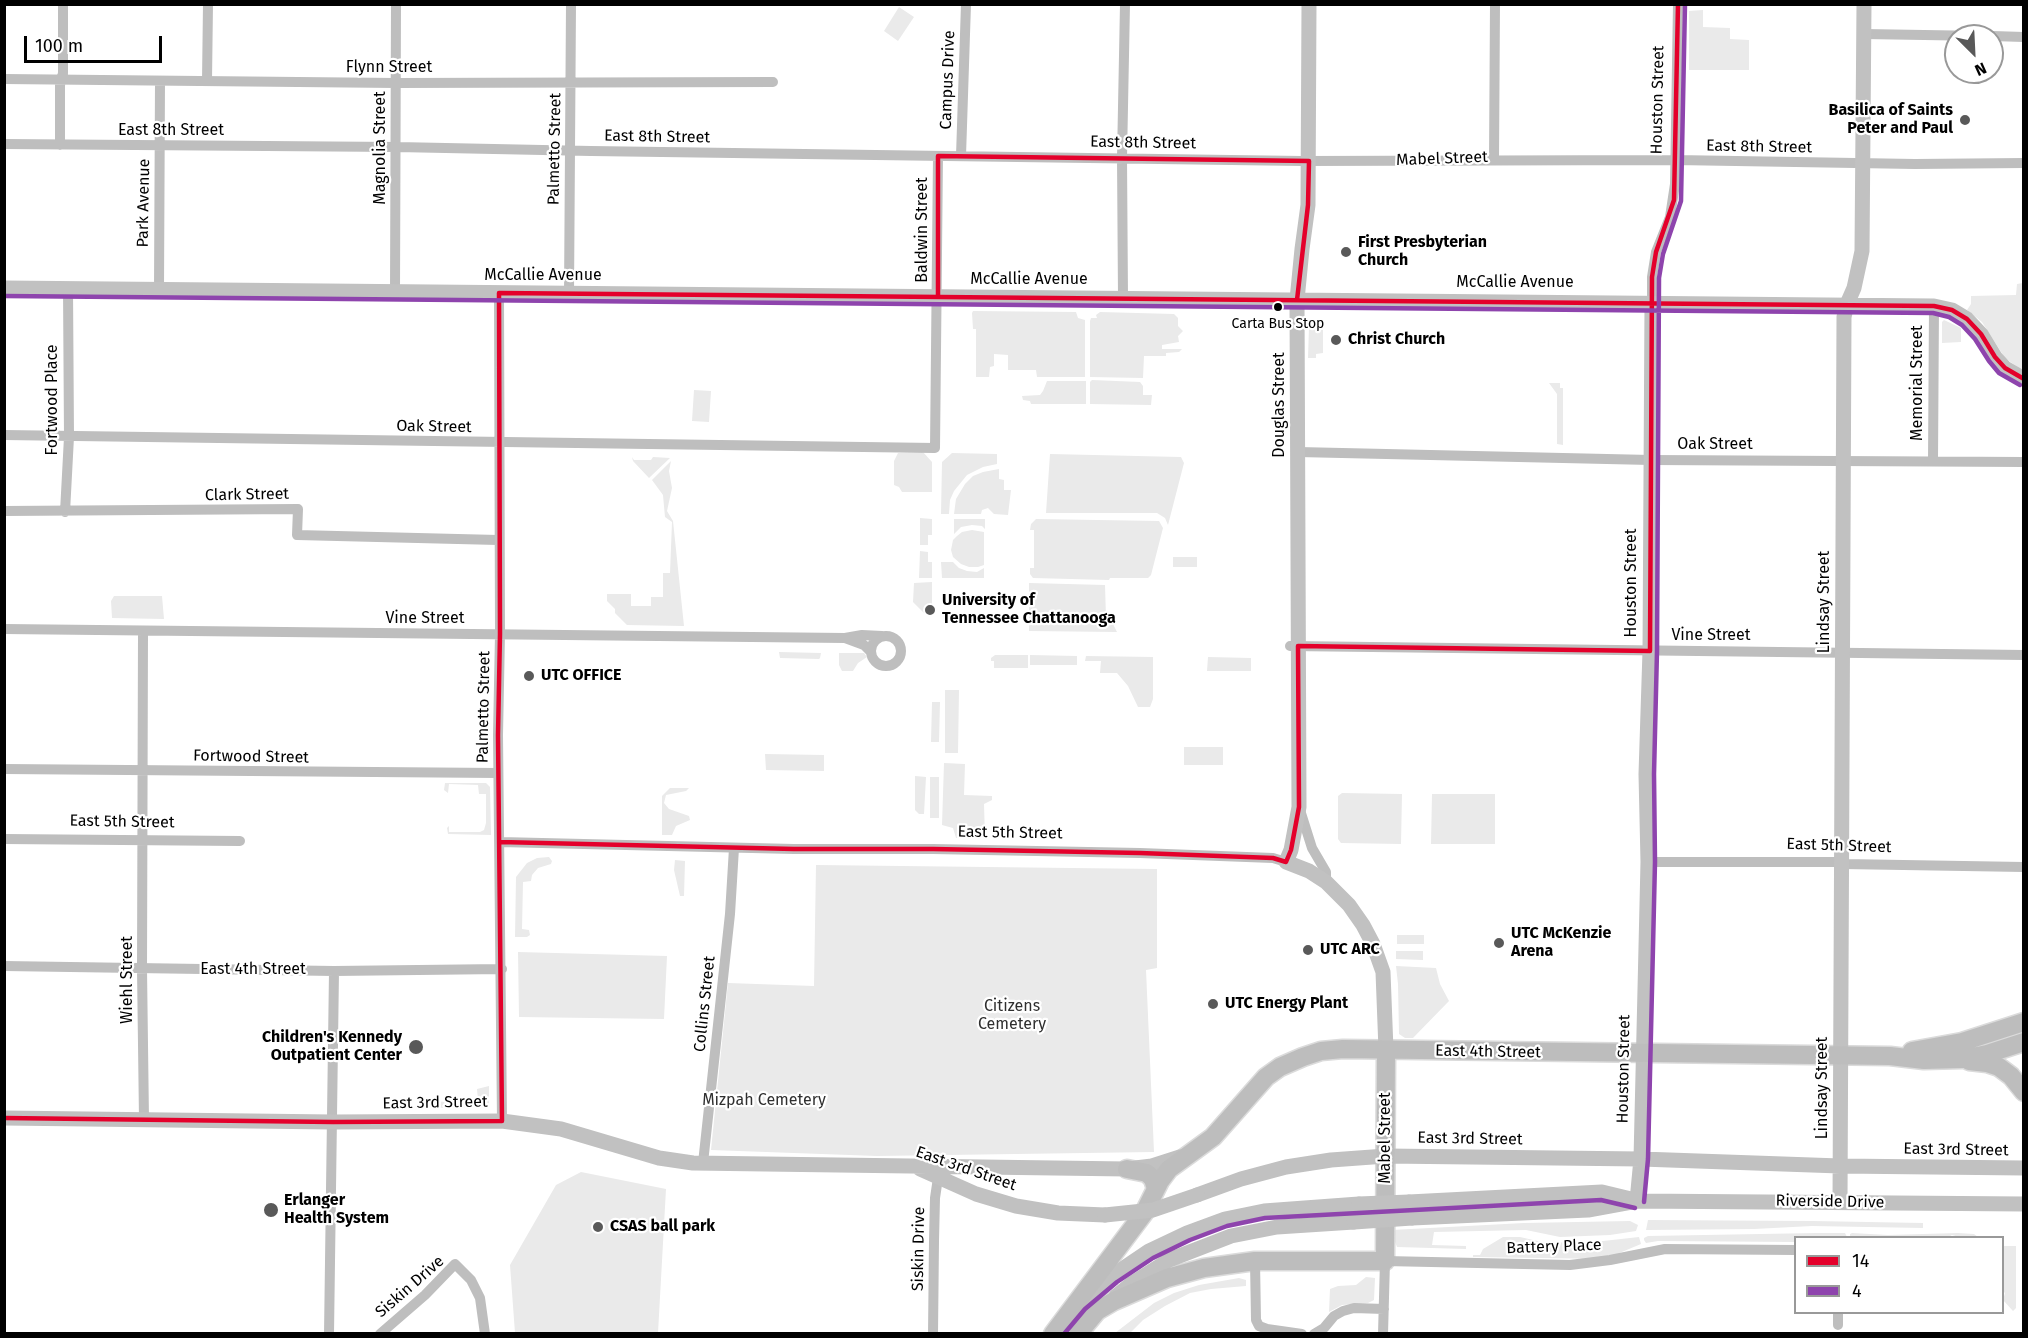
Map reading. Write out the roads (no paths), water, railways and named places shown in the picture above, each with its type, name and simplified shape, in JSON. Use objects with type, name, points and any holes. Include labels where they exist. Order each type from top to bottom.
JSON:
[{"type":"main road","name":"Douglas Street","points":[[1286,862],[1293,841],[1299,807],[1294,646],[1298,452],[1297,300],[1308,206],[1309,4]]},
{"type":"main road","name":"Lindsay Street","points":[[1840,1202],[1844,317],[1862,257],[1864,4]]},
{"type":"main road","name":"McCallie Avenue","points":[[4,288],[1934,306],[1952,310],[1967,319],[1981,334],[2000,363],[2016,376],[2024,379]]},
{"type":"main road","name":"Houston Street","points":[[1637,1201],[1641,1159],[1648,862],[1652,303]]},
{"type":"main road","name":"East 5th Street","points":[[1286,862],[1309,871],[1326,882],[1349,904],[1373,944],[1383,972],[1386,1050]]},
{"type":"main road","name":"East 4th Street","points":[[1890,1056],[1962,1042],[2024,1022]]},
{"type":"main road","name":"East 4th Street","points":[[1127,1169],[1178,1158],[1204,1144],[1222,1128],[1259,1083],[1280,1067],[1321,1052],[1343,1049],[1890,1056],[1924,1060],[1962,1059],[2024,1042]]},
{"type":"main road","name":"Mabel Street","points":[[1385,1261],[1386,1050]]},
{"type":"main road","points":[[1962,1059],[1987,1063],[1999,1068],[2011,1076],[2024,1092]]},
{"type":"main road","name":"East 3rd Street","points":[[4,1118],[333,1122],[502,1121],[561,1130],[659,1158],[703,1163],[896,1166],[939,1171],[1127,1169]]},
{"type":"main road","points":[[1054,1334],[1144,1213],[1169,1169],[1204,1144]]},
{"type":"main road","name":"East 3rd Street","points":[[939,1171],[976,1194],[1016,1206],[1058,1213],[1105,1215],[1153,1210],[1241,1179],[1286,1167],[1331,1160],[1386,1156],[2024,1168]]},
{"type":"main road","points":[[1127,1169],[1147,1173],[1153,1179],[1156,1189]]},
{"type":"main road","name":"Riverside Drive","points":[[1054,1334],[1080,1304],[1112,1276],[1149,1251],[1187,1233],[1264,1210],[1602,1192],[1637,1201]]},
{"type":"main road","name":"Riverside Drive","points":[[1078,1334],[1097,1311],[1131,1284],[1169,1260],[1231,1236],[1277,1227],[1588,1210],[1637,1201],[2024,1204]]},
{"type":"main road","points":[[1097,1311],[1131,1292],[1167,1278],[1204,1268],[1255,1261],[1385,1261]]},
{"type":"street","points":[[60,145],[63,4]]},
{"type":"street","points":[[207,81],[208,4]]},
{"type":"street","name":"Magnolia Street","points":[[395,292],[396,4]]},
{"type":"street","name":"Palmetto Street","points":[[569,294],[571,4]]},
{"type":"street","name":"Campus Drive","points":[[961,156],[966,4]]},
{"type":"street","points":[[1123,298],[1122,158],[1125,4]]},
{"type":"street","name":"Mabel Street","points":[[1309,160],[1494,160],[1495,4]]},
{"type":"street","name":"Houston Street","points":[[1652,303],[1652,277],[1656,252],[1674,200],[1678,4]]},
{"type":"street","points":[[1864,34],[1944,35]]},
{"type":"street","points":[[2004,36],[2024,37]]},
{"type":"street","name":"Flynn Street","points":[[4,79],[396,83],[772,82]]},
{"type":"street","name":"Park Avenue","points":[[159,289],[160,81]]},
{"type":"street","name":"East 8th Street","points":[[4,144],[397,147],[1309,160]]},
{"type":"street","name":"Baldwin Street","points":[[935,448],[938,156]]},
{"type":"street","name":"East 8th Street","points":[[1494,160],[1676,160],[1862,164],[2024,163]]},
{"type":"street","name":"Fortwood Place","points":[[65,512],[69,437],[68,288]]},
{"type":"street","name":"Palmetto Street","points":[[499,293],[498,773],[502,1121]]},
{"type":"street","name":"Memorial Street","points":[[1933,461],[1934,306]]},
{"type":"street","name":"Oak Street","points":[[4,435],[935,448]]},
{"type":"street","name":"Oak Street","points":[[1298,452],[1651,460],[2024,462]]},
{"type":"street","name":"Clark Street","points":[[4,511],[298,509],[297,535],[498,540]]},
{"type":"street","name":"Vine Street","points":[[4,629],[845,639],[861,635],[896,640],[902,649],[899,658],[885,666],[877,663],[864,645],[845,639]]},
{"type":"street","points":[[143,632],[144,840]]},
{"type":"street","points":[[871,652],[878,638],[886,637]]},
{"type":"street","name":"Vine Street","points":[[1294,646],[2024,656]]},
{"type":"street","name":"Fortwood Street","points":[[4,769],[498,773]]},
{"type":"street","points":[[1647,795],[1654,806],[1653,945]]},
{"type":"street","name":"Douglas Street","points":[[1299,807],[1312,848],[1326,872],[1326,882]]},
{"type":"street","name":"East 5th Street","points":[[4,839],[240,841]]},
{"type":"street","name":"Wiehl Street","points":[[144,840],[142,969],[144,1120]]},
{"type":"street","name":"East 5th Street","points":[[500,842],[805,850],[933,849],[1140,853],[1273,858],[1286,862]]},
{"type":"street","name":"Collins Street","points":[[703,1163],[730,914],[734,848]]},
{"type":"street","name":"East 5th Street","points":[[1654,862],[1824,862],[2024,867]]},
{"type":"street","name":"East 4th Street","points":[[4,966],[334,971],[502,969]]},
{"type":"street","points":[[329,1334],[334,971]]},
{"type":"street","name":"Siskin Drive","points":[[933,1334],[933,1241],[939,1171]]},
{"type":"street","name":"Battery Place","points":[[1385,1261],[1570,1265],[1665,1249],[1794,1250]]},
{"type":"street","points":[[1255,1261],[1256,1320],[1260,1326],[1267,1329],[1302,1334]]},
{"type":"street","name":"Mabel Street","points":[[1383,1334],[1385,1261]]},
{"type":"street","name":"Siskin Drive","points":[[380,1334],[425,1295],[455,1264],[471,1280],[480,1298],[485,1334]]},
{"type":"street","points":[[1314,1334],[1343,1311],[1354,1308],[1384,1309]]},
{"type":"street","points":[[1838,1314],[1838,1325]]},
{"type":"place","name":"Basilica of Saints Peter and Paul","points":[[1965,120]]},
{"type":"place","name":"First Presbyterian Church","points":[[1346,252]]},
{"type":"place","name":"Carta Bus Stop","points":[[1278,307]]},
{"type":"place","name":"Christ Church","points":[[1336,340]]},
{"type":"place","name":"University of Tennessee Chattanooga","points":[[930,610]]},
{"type":"place","name":"UTC OFFICE","points":[[529,676]]},
{"type":"place","name":"UTC McKenzie Arena","points":[[1499,943]]},
{"type":"place","name":"UTC ARC","points":[[1308,950]]},
{"type":"place","name":"UTC Energy Plant","points":[[1213,1004]]},
{"type":"place","name":"Children's Kennedy Outpatient Center","points":[[416,1047]]},
{"type":"place","name":"Erlanger Health System","points":[[271,1210]]},
{"type":"place","name":"CSAS ball park","points":[[598,1227]]},
{"type":"park label","name":"Citizens Cemetery","points":[[1012,1016]]},
{"type":"park label","name":"Mizpah Cemetery","points":[[764,1101]]}]
